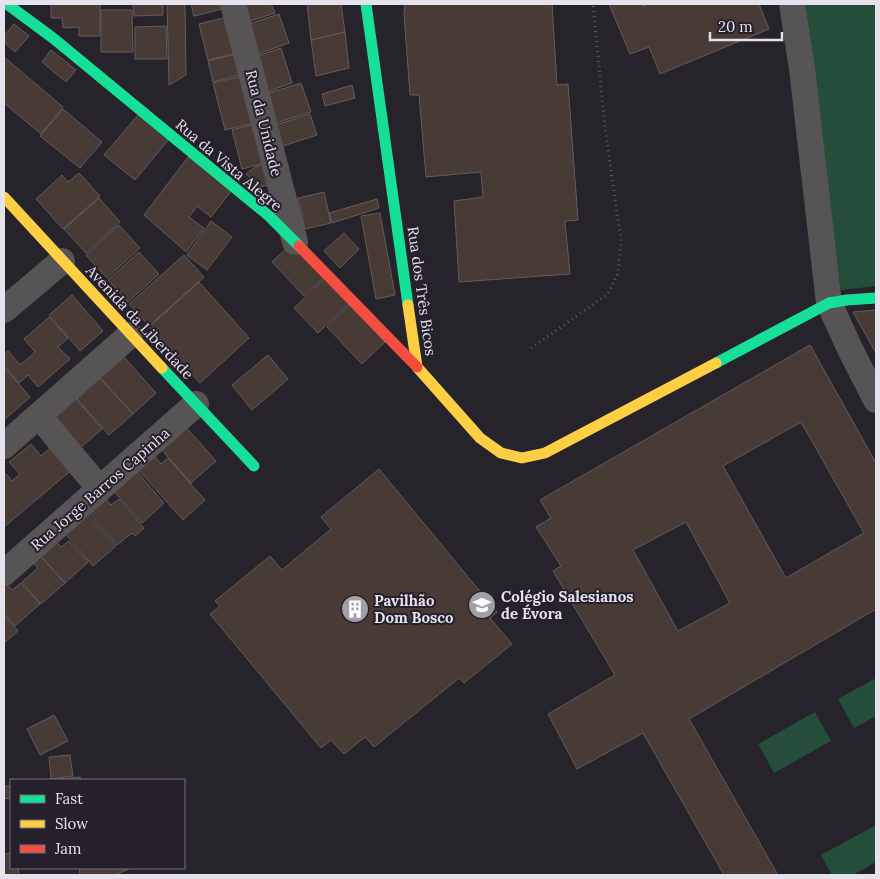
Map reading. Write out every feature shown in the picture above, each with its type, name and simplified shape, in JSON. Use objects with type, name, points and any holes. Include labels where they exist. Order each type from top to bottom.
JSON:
[{"type":"street","name":"Rua da Vista Alegre","points":[[7,4],[53,38],[269,216],[417,367]]},
{"type":"street","name":"Rua da Unidade","points":[[234,4],[295,242]]},
{"type":"street","name":"Rua dos Três Bicos","points":[[366,4],[417,367],[480,438],[501,453],[522,458],[545,453],[829,303],[876,298]]},
{"type":"street","points":[[792,4],[802,69],[829,303],[876,400]]},
{"type":"street","name":"Avenida da Liberdade","points":[[4,197],[130,335],[254,466]]},
{"type":"street","points":[[4,310],[62,261]]},
{"type":"street","points":[[4,446],[130,335]]},
{"type":"street","name":"Rua Jorge Barros Capinha","points":[[4,573],[196,404]]},
{"type":"street","points":[[39,416],[100,489]]},
{"type":"path","points":[[531,348],[608,294],[618,273],[621,241],[605,128],[593,4]]},
{"type":"green space","points":[[801,4],[876,4],[876,286],[841,290]]},
{"type":"green space","points":[[876,678],[876,716],[854,728],[838,699]]},
{"type":"green space","points":[[815,712],[831,741],[774,773],[758,744]]},
{"type":"green space","points":[[876,825],[876,862],[853,875],[832,875],[821,855]]},
{"type":"building","points":[[51,4],[100,4],[100,36],[79,36],[79,27],[63,28],[62,18],[51,18]]},
{"type":"building","points":[[133,4],[163,4],[163,15],[134,16]]},
{"type":"building","points":[[167,4],[185,4],[186,75],[169,85]]},
{"type":"building","points":[[191,4],[225,4],[226,8],[194,16]]},
{"type":"building","points":[[241,4],[271,4],[275,13],[247,22]]},
{"type":"building","points":[[307,4],[341,4],[345,32],[311,40]]},
{"type":"building","points":[[405,4],[552,4],[557,85],[568,84],[578,220],[565,221],[570,274],[459,282],[454,201],[483,197],[481,172],[426,177],[419,95],[410,95],[404,14]]},
{"type":"building","points":[[609,4],[642,4],[643,6],[649,4],[759,4],[769,29],[660,74],[649,47],[630,54]]},
{"type":"building","points":[[101,10],[132,10],[133,52],[101,52]]},
{"type":"building","points":[[279,14],[289,43],[255,55],[246,25]]},
{"type":"building","points":[[231,16],[240,52],[208,60],[199,24]]},
{"type":"building","points":[[14,24],[29,36],[15,52],[4,42],[4,36]]},
{"type":"building","points":[[166,26],[167,59],[135,59],[135,27]]},
{"type":"building","points":[[345,32],[349,68],[316,76],[311,40]]},
{"type":"building","points":[[281,48],[292,83],[267,92],[255,57]]},
{"type":"building","points":[[51,50],[76,70],[66,82],[42,62]]},
{"type":"building","points":[[240,53],[246,73],[213,82],[208,61]]},
{"type":"building","points":[[4,57],[63,107],[41,134],[4,103]]},
{"type":"building","points":[[247,75],[259,122],[225,130],[213,83]]},
{"type":"building","points":[[301,83],[311,112],[276,123],[266,94]]},
{"type":"building","points":[[352,85],[355,98],[325,106],[322,94]]},
{"type":"building","points":[[63,109],[102,142],[80,168],[40,136]]},
{"type":"building","points":[[139,114],[169,139],[135,180],[104,155]]},
{"type":"building","points":[[310,114],[317,135],[283,146],[276,125]]},
{"type":"building","points":[[260,123],[269,162],[242,169],[232,130]]},
{"type":"building","points":[[188,157],[232,190],[211,217],[197,206],[189,217],[204,228],[186,252],[144,215]]},
{"type":"building","points":[[271,163],[276,183],[260,187],[246,174],[255,167]]},
{"type":"building","points":[[79,173],[100,196],[63,229],[36,199],[62,175],[68,182]]},
{"type":"building","points":[[324,192],[331,223],[305,229],[298,198]]},
{"type":"building","points":[[99,198],[120,222],[86,253],[64,229]]},
{"type":"building","points":[[377,199],[379,208],[332,223],[329,213]]},
{"type":"building","points":[[380,213],[395,295],[376,299],[361,216]]},
{"type":"building","points":[[211,221],[232,237],[207,270],[187,255]]},
{"type":"building","points":[[119,225],[140,248],[107,278],[86,255]]},
{"type":"building","points":[[344,233],[359,249],[340,268],[324,251]]},
{"type":"building","points":[[292,243],[324,277],[304,296],[272,262]]},
{"type":"building","points":[[139,252],[159,274],[128,302],[108,280]]},
{"type":"building","points":[[184,255],[204,277],[149,326],[129,304]]},
{"type":"building","points":[[325,278],[349,304],[318,333],[294,308]]},
{"type":"building","points":[[199,282],[249,338],[200,383],[149,327]]},
{"type":"building","points":[[72,295],[103,331],[80,351],[49,315]]},
{"type":"building","points":[[350,305],[385,342],[362,364],[327,327]]},
{"type":"building","points":[[876,310],[876,353],[853,312]]},
{"type":"building","points":[[49,317],[68,338],[58,347],[70,359],[38,387],[28,375],[19,383],[4,365],[4,355],[8,351],[20,365],[35,352],[24,339]]},
{"type":"building","points":[[810,345],[876,463],[876,609],[689,719],[778,875],[724,875],[643,733],[577,769],[548,714],[615,675],[553,571],[561,566],[536,527],[551,518],[540,500]],"holes":[[[801,422],[864,533],[786,578],[723,466]],[[686,522],[730,603],[678,631],[633,550]]]},
{"type":"building","points":[[268,355],[288,379],[252,410],[232,385]]},
{"type":"building","points":[[124,357],[156,393],[133,414],[100,378]]},
{"type":"building","points":[[4,367],[30,397],[4,420]]},
{"type":"building","points":[[100,378],[133,414],[109,435],[77,399]]},
{"type":"building","points":[[76,399],[102,429],[79,449],[53,419]]},
{"type":"building","points":[[185,426],[216,461],[191,483],[160,448]]},
{"type":"building","points":[[31,444],[41,456],[54,445],[74,468],[4,527],[4,472],[12,481],[20,474],[9,462]]},
{"type":"building","points":[[152,453],[161,464],[168,458],[205,500],[183,520],[136,467]]},
{"type":"building","points":[[134,468],[164,503],[142,523],[111,488]]},
{"type":"building","name":"Pavilhão Dom Bosco","points":[[379,469],[497,612],[490,618],[512,644],[464,683],[459,678],[374,747],[365,737],[344,754],[331,740],[321,748],[210,614],[220,606],[215,601],[270,556],[282,570],[331,529],[321,517]]},
{"type":"building","points":[[102,495],[111,505],[119,499],[144,528],[135,536],[132,533],[117,545],[86,510]]},
{"type":"building","points":[[85,512],[116,546],[93,566],[63,531]]},
{"type":"building","points":[[53,538],[61,547],[69,541],[88,562],[65,583],[37,552]]},
{"type":"building","points":[[37,552],[65,583],[41,604],[22,582],[38,568],[29,558]]},
{"type":"building","points":[[4,581],[12,590],[21,583],[40,604],[15,626],[4,613]]},
{"type":"building","points":[[4,615],[18,631],[4,643]]},
{"type":"building","points":[[54,715],[68,741],[40,755],[27,729]]},
{"type":"building","points":[[70,755],[73,776],[51,779],[49,757]]},
{"type":"building","points":[[80,777],[81,779],[61,779]]},
{"type":"building","points":[[4,786],[10,786],[10,798],[4,799]]},
{"type":"building","points":[[10,853],[10,869],[18,869],[19,875],[4,875],[4,854]]},
{"type":"building","points":[[79,869],[129,869],[117,874],[80,875]]},
{"type":"traffic: fast","points":[[7,4],[53,38],[269,216],[299,246]]},
{"type":"traffic: fast","points":[[366,4],[408,305]]},
{"type":"traffic: fast","points":[[716,363],[829,303],[876,298]]},
{"type":"traffic: fast","points":[[162,368],[254,466]]},
{"type":"traffic: slow","points":[[4,197],[162,368]]},
{"type":"traffic: slow","points":[[408,305],[417,367],[480,438],[501,453],[522,458],[545,453],[716,363]]},
{"type":"traffic: jam","points":[[299,246],[417,367]]},
{"type":"place","name":"Colégio Salesianos de Évora","points":[[482,605]]},
{"type":"place","name":"Pavilhão Dom Bosco","points":[[355,609]]}]
